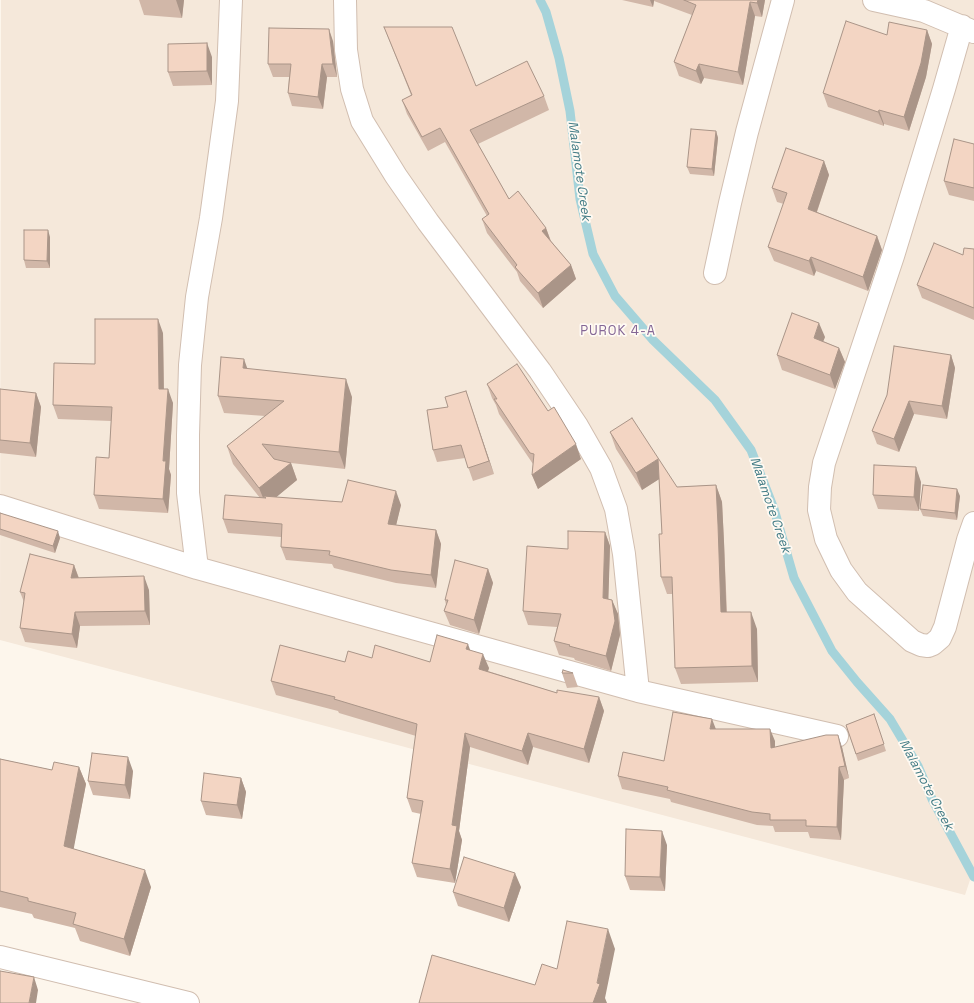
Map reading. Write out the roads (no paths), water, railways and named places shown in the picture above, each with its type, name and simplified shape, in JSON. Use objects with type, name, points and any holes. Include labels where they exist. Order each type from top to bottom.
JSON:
[{"type":"street","points":[[197,568],[192,538],[188,493],[190,364],[197,297],[212,210],[226,101],[231,0]]},
{"type":"street","points":[[345,0],[346,50],[352,89],[362,121],[396,176],[428,222],[540,371],[577,426],[601,468],[616,509],[624,554],[638,691]]},
{"type":"street","points":[[716,273],[730,203],[747,132],[783,0]]},
{"type":"street","points":[[874,0],[924,11],[968,29],[944,89],[893,256],[824,463],[820,487],[819,510],[826,539],[841,570],[857,592],[912,640],[921,645],[928,646],[940,638],[946,627],[974,522]]},
{"type":"street","points":[[0,506],[197,568],[638,691],[837,736]]},
{"type":"street","points":[[0,957],[188,1003]]},
{"type":"waterway","name":"Malamote Creek","points":[[540,0],[546,12],[559,58],[570,111],[580,199],[593,254],[615,296],[653,340],[715,400],[751,450],[774,509],[794,578],[832,651],[890,719],[918,766],[932,799],[974,877]]},
{"type":"district","name":"PUROK 4-A","points":[[618,331]]}]
